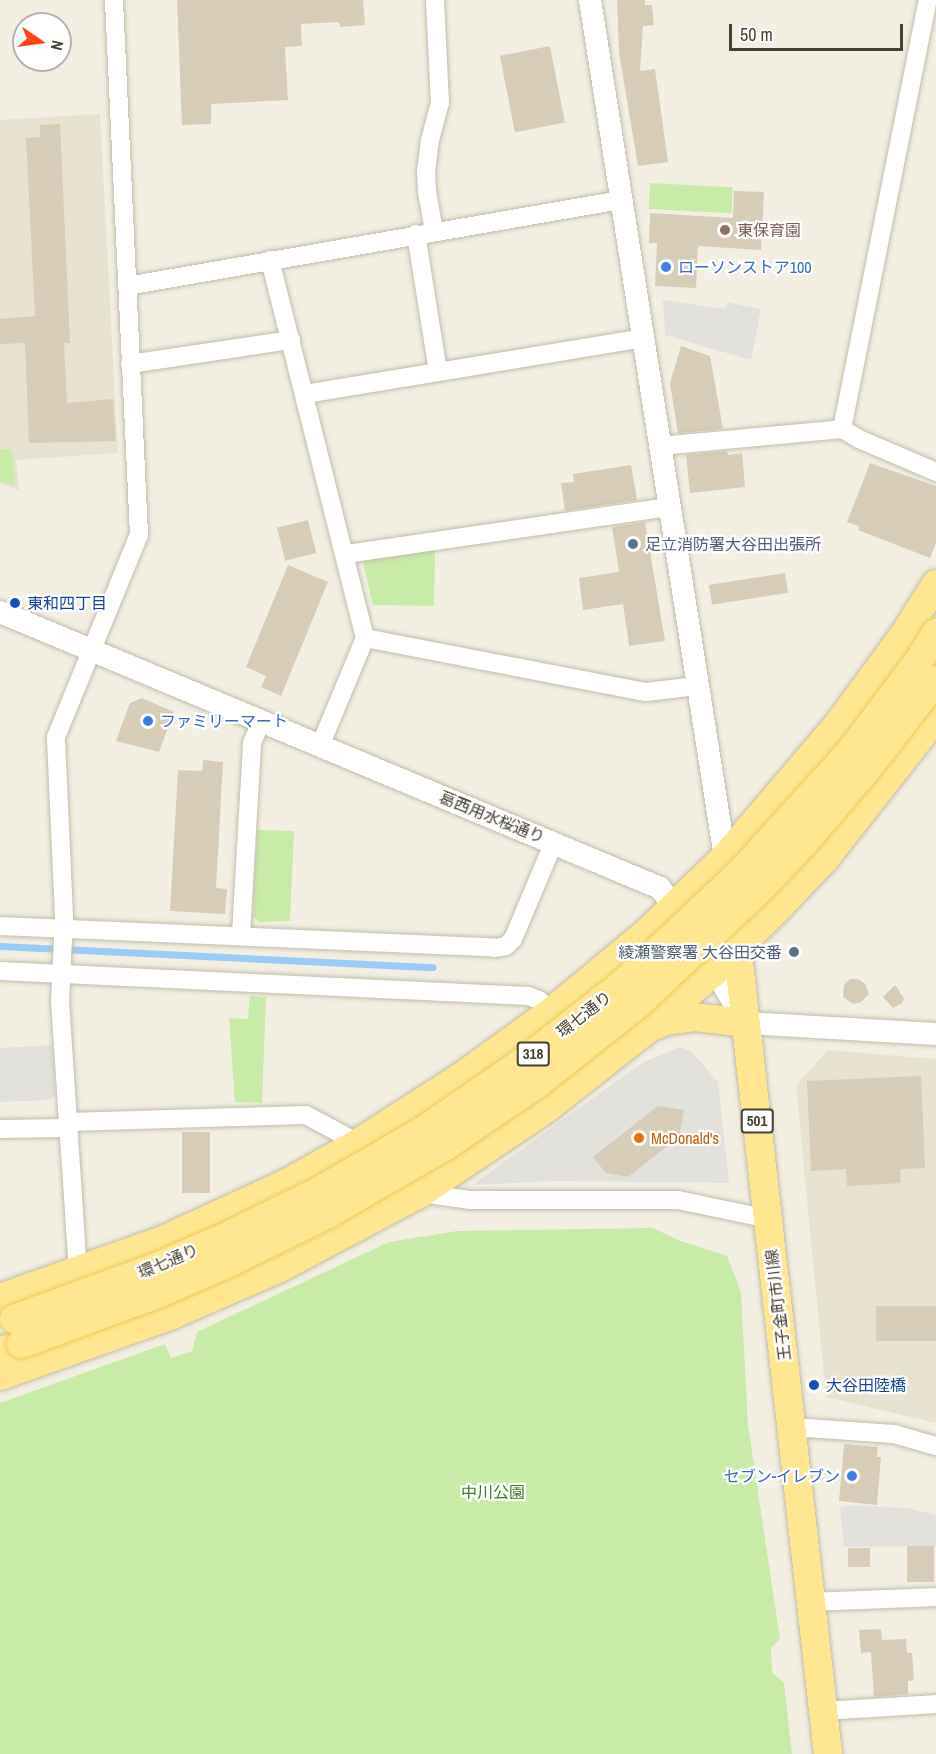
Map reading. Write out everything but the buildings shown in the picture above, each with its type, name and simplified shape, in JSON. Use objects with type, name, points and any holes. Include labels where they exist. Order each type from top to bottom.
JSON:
[{"type":"main road","name":"318","points":[[7,1327],[78,1272],[219,1215],[358,1143],[459,1078],[598,975],[675,907],[725,857],[839,723],[905,633],[936,584]]},
{"type":"main road","name":"環七通り","points":[[7,1327],[163,1263],[317,1192],[424,1130],[524,1061],[620,986],[742,871],[850,752],[920,659],[936,633]]},
{"type":"main road","name":"環七通り","points":[[7,1327],[160,1293],[233,1261],[328,1214],[444,1147],[538,1083],[638,1004],[759,890],[811,836],[936,680]]},
{"type":"main road","points":[[0,1376],[172,1315],[290,1263],[421,1193],[546,1110],[649,1028],[715,971],[824,860],[936,717]]},
{"type":"main road","name":"王子金町市川線","points":[[725,857],[769,1219],[828,1754]]},
{"type":"main road","points":[[649,1028],[666,1021],[694,1017],[746,1023]]},
{"type":"street","points":[[78,1272],[67,1125],[60,974],[64,929],[56,737],[139,535],[114,0]]},
{"type":"street","points":[[434,231],[426,172],[430,140],[440,103],[435,0]]},
{"type":"street","points":[[590,0],[725,857]]},
{"type":"street","points":[[842,429],[928,0]]},
{"type":"street","points":[[127,286],[621,200]]},
{"type":"street","points":[[416,234],[438,371]]},
{"type":"street","points":[[270,260],[346,554],[365,638],[320,746]]},
{"type":"street","points":[[305,394],[642,338]]},
{"type":"street","points":[[130,364],[291,340]]},
{"type":"street","points":[[660,446],[842,429],[859,439],[936,472]]},
{"type":"street","points":[[346,554],[670,507]]},
{"type":"street","name":"葛西用水桜通り","points":[[0,612],[660,888],[675,907],[746,1023]]},
{"type":"street","points":[[365,638],[646,692],[697,686]]},
{"type":"street","points":[[241,935],[252,743],[261,722]]},
{"type":"street","points":[[0,926],[495,948],[506,946],[513,939],[534,895],[554,842]]},
{"type":"street","points":[[0,971],[528,996],[539,1000],[551,1012]]},
{"type":"street","points":[[746,1023],[936,1034]]},
{"type":"street","points":[[0,1129],[306,1115],[358,1143]]},
{"type":"street","points":[[421,1193],[470,1200],[678,1200],[769,1219]]},
{"type":"street","points":[[792,1427],[894,1434],[936,1446]]},
{"type":"street","points":[[812,1602],[936,1597]]},
{"type":"street","points":[[824,1711],[936,1704]]},
{"type":"shaded area","points":[[100,114],[118,453],[16,460],[19,490],[0,484],[0,120]]},
{"type":"shaded area","points":[[663,300],[726,309],[727,302],[761,309],[751,360],[665,335]]},
{"type":"shaded area","points":[[52,1045],[55,1095],[49,1100],[0,1102],[0,1048]]},
{"type":"shaded area","points":[[680,1047],[691,1051],[718,1082],[729,1183],[555,1181],[472,1185],[643,1062]]},
{"type":"shaded area","points":[[828,1050],[936,1059],[936,1423],[826,1397],[796,1085]]},
{"type":"shaded area","points":[[851,1505],[907,1508],[936,1515],[936,1546],[844,1547],[840,1507]]},
{"type":"green space","points":[[650,183],[733,187],[732,213],[649,209]]},
{"type":"green space","points":[[12,449],[15,486],[0,481],[0,450]]},
{"type":"green space","points":[[435,550],[434,606],[373,605],[363,562],[366,555]]},
{"type":"green space","points":[[257,830],[294,831],[290,921],[260,922],[253,917]]},
{"type":"green space","points":[[250,996],[266,997],[262,1103],[235,1102],[229,1018],[248,1019]]},
{"type":"green space","name":"中川公園","points":[[653,1228],[678,1240],[727,1256],[741,1292],[748,1425],[780,1639],[771,1648],[772,1672],[784,1683],[792,1754],[0,1754],[0,1403],[165,1344],[171,1358],[192,1351],[197,1332],[389,1242],[457,1231]]},
{"type":"waterway","points":[[0,946],[432,967]]},
{"type":"place","name":"東保育園","points":[[725,230]]},
{"type":"place","name":"ローソンストア100","points":[[666,267]]},
{"type":"place","name":"足立消防署大谷田出張所","points":[[633,544]]},
{"type":"place","name":"東和四丁目","points":[[15,603]]},
{"type":"place","name":"ファミリーマート","points":[[148,721]]},
{"type":"place","name":"綾瀬警察署 大谷田交番","points":[[794,952]]},
{"type":"place","name":"McDonald's","points":[[639,1138]]},
{"type":"place","name":"大谷田陸橋","points":[[814,1385]]},
{"type":"place","name":"セブン-イレブン","points":[[852,1476]]}]
